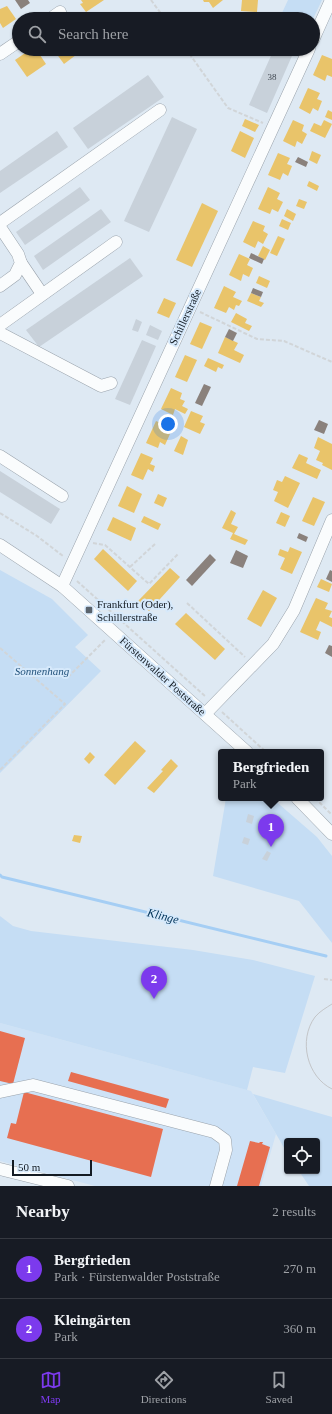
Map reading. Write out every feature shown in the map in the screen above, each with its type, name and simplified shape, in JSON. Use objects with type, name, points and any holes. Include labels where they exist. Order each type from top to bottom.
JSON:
[{"type":"street","points":[[320,24],[331,0]]},
{"type":"street","points":[[0,54],[12,46]]},
{"type":"street","name":"Schillerstraße","points":[[62,586],[306,56]]},
{"type":"street","points":[[0,223],[160,110]]},
{"type":"street","points":[[0,226],[18,254],[21,263],[42,294]]},
{"type":"street","points":[[0,324],[116,242]]},
{"type":"street","points":[[0,286],[15,275],[21,263]]},
{"type":"street","points":[[0,333],[101,386],[110,383]]},
{"type":"street","points":[[0,456],[62,496]]},
{"type":"street","points":[[205,714],[273,644],[294,610],[332,520]]},
{"type":"street","name":"Fürstenwalder Poststraße","points":[[0,545],[62,586],[244,749]]},
{"type":"street","points":[[300,801],[332,834]]},
{"type":"street","points":[[0,1092],[33,1085],[214,1132],[225,1140],[226,1150],[216,1186]]},
{"type":"street","points":[[0,1169],[68,1186]]},
{"type":"path","points":[[151,0],[160,12]]},
{"type":"path","points":[[191,56],[228,108],[273,127]]},
{"type":"path","points":[[190,307],[257,339],[284,341],[332,362]]},
{"type":"path","points":[[0,513],[37,536],[72,562]]},
{"type":"path","points":[[82,540],[105,545],[149,584],[178,554]]},
{"type":"path","points":[[130,567],[155,544]]},
{"type":"path","points":[[67,574],[77,581],[263,749]]},
{"type":"path","points":[[187,603],[253,664]]},
{"type":"path","points":[[68,677],[103,642]]},
{"type":"path","points":[[0,648],[65,704],[0,770]]},
{"type":"path","points":[[318,801],[332,815]]},
{"type":"path","points":[[324,979],[332,980]]},
{"type":"shaded area","points":[[0,1023],[251,1091],[276,1134],[261,1186],[95,1186],[0,1161]]},
{"type":"green space","points":[[288,0],[322,0],[316,12],[282,12]]},
{"type":"green space","name":"Sonnenhang","points":[[0,570],[52,599],[88,635],[75,647],[101,671],[0,773]]},
{"type":"green space","points":[[226,801],[275,801],[317,837],[332,856],[332,943],[299,901],[213,876]]},
{"type":"green space","points":[[0,916],[13,926],[31,931],[193,950],[253,960],[315,976],[285,1073],[253,1067],[247,1090],[0,1023]]},
{"type":"green space","points":[[253,1094],[332,1117],[332,1186],[309,1186],[301,1174],[320,1174],[320,1138],[284,1138],[284,1148]]},
{"type":"building: Homes","points":[[81,0],[104,0],[86,12],[80,4],[83,3]]},
{"type":"building: Homes","points":[[203,0],[223,0],[213,8],[209,2],[204,2]]},
{"type":"building: Homes","points":[[242,0],[258,0],[257,12],[241,11]]},
{"type":"building: Homes","points":[[7,6],[12,13],[12,22],[3,28],[0,23],[0,9]]},
{"type":"building: Homes","points":[[322,55],[332,59],[332,77],[327,75],[325,81],[313,75]]},
{"type":"building: Homes","points":[[21,56],[41,56],[46,64],[27,77],[15,60]]},
{"type":"building: Homes","points":[[58,56],[75,56],[64,64]]},
{"type":"building: Homes","points":[[308,88],[320,93],[317,99],[322,101],[318,111],[313,108],[310,114],[299,108]]},
{"type":"building: Homes","points":[[328,110],[332,112],[332,120],[325,117]]},
{"type":"building: Homes","points":[[245,119],[259,125],[255,132],[242,126]]},
{"type":"building: Homes","points":[[293,120],[304,125],[302,131],[307,134],[302,144],[297,141],[295,147],[283,141]]},
{"type":"building: Homes","points":[[324,120],[332,124],[325,138],[310,131],[314,123],[321,126]]},
{"type":"building: Homes","points":[[240,131],[254,138],[245,158],[231,151]]},
{"type":"building: Homes","points":[[312,151],[321,155],[317,164],[309,160]]},
{"type":"building: Homes","points":[[278,153],[290,158],[287,164],[292,166],[288,176],[283,173],[280,180],[268,175]]},
{"type":"building: Homes","points":[[309,181],[319,186],[317,191],[307,186]]},
{"type":"building: Homes","points":[[268,187],[280,193],[277,199],[283,202],[278,212],[272,209],[270,214],[258,209]]},
{"type":"building: Homes","points":[[299,199],[307,202],[304,209],[296,206]]},
{"type":"building: Homes","points":[[202,203],[218,211],[192,267],[176,260]]},
{"type":"building: Homes","points":[[287,209],[296,214],[293,221],[284,216]]},
{"type":"building: Homes","points":[[282,219],[291,223],[288,230],[279,226]]},
{"type":"building: Homes","points":[[253,221],[265,226],[263,231],[268,234],[263,244],[258,241],[255,248],[243,242]]},
{"type":"building: Homes","points":[[278,236],[285,239],[277,256],[270,253]]},
{"type":"building: Homes","points":[[263,246],[270,250],[265,260],[258,256]]},
{"type":"building: Homes","points":[[239,254],[250,259],[247,265],[253,268],[249,277],[243,274],[241,281],[229,275]]},
{"type":"building: Homes","points":[[259,276],[270,281],[267,288],[256,283]]},
{"type":"building: Homes","points":[[224,286],[236,292],[233,297],[242,301],[239,306],[236,305],[234,310],[229,307],[226,313],[214,308]]},
{"type":"building: Homes","points":[[251,293],[261,297],[259,301],[264,303],[261,307],[247,301]]},
{"type":"building: Homes","points":[[164,298],[176,303],[169,318],[157,313]]},
{"type":"building: Homes","points":[[236,313],[247,319],[245,323],[252,326],[249,331],[231,322]]},
{"type":"building: Homes","points":[[200,322],[212,327],[202,349],[190,344]]},
{"type":"building: Homes","points":[[225,337],[238,343],[234,350],[244,355],[240,363],[218,353]]},
{"type":"building: Homes","points":[[185,355],[197,360],[187,382],[175,377]]},
{"type":"building: Homes","points":[[208,358],[224,365],[222,369],[218,367],[216,372],[204,366]]},
{"type":"building: Homes","points":[[171,388],[182,393],[180,399],[185,401],[182,406],[188,409],[185,414],[175,409],[173,415],[161,409]]},
{"type":"building: Homes","points":[[191,411],[203,416],[200,422],[205,424],[200,434],[184,427]]},
{"type":"building: Homes","points":[[156,421],[168,426],[165,432],[170,434],[165,445],[160,442],[158,448],[146,443]]},
{"type":"building: Homes","points":[[181,436],[188,440],[183,455],[174,451]]},
{"type":"building: Homes","points":[[318,437],[332,444],[332,470],[316,460],[320,451],[314,448]]},
{"type":"building: Homes","points":[[141,453],[153,458],[150,464],[155,466],[153,472],[148,469],[143,480],[131,475]]},
{"type":"building: Homes","points":[[299,454],[308,458],[306,463],[321,470],[317,479],[292,468]]},
{"type":"building: Homes","points":[[285,476],[300,483],[288,508],[274,501],[278,492],[273,490],[277,480],[282,482]]},
{"type":"building: Homes","points":[[127,486],[142,494],[134,513],[118,506]]},
{"type":"building: Homes","points":[[158,494],[167,498],[163,507],[154,503]]},
{"type":"building: Homes","points":[[313,497],[325,502],[314,526],[302,521]]},
{"type":"building: Homes","points":[[231,510],[236,513],[231,524],[238,527],[234,534],[248,540],[245,545],[230,539],[233,533],[222,528]]},
{"type":"building: Homes","points":[[281,512],[290,516],[285,527],[276,523]]},
{"type":"building: Homes","points":[[144,516],[161,524],[158,530],[141,522]]},
{"type":"building: Homes","points":[[113,517],[136,528],[131,541],[107,530]]},
{"type":"building: Homes","points":[[290,547],[302,552],[292,574],[280,569],[285,558],[278,555],[280,549],[288,552]]},
{"type":"building: Homes","points":[[103,549],[137,581],[128,591],[94,559]]},
{"type":"building: Homes","points":[[170,568],[180,577],[149,611],[138,601]]},
{"type":"building: Homes","points":[[321,579],[332,584],[329,592],[317,587]]},
{"type":"building: Homes","points":[[263,590],[277,598],[261,627],[247,619]]},
{"type":"building: Homes","points":[[316,598],[328,603],[325,609],[332,611],[329,617],[332,618],[332,627],[320,621],[316,630],[321,632],[318,640],[300,632]]},
{"type":"building: Homes","points":[[186,613],[225,649],[215,660],[175,624]]},
{"type":"building: Homes","points":[[135,741],[146,751],[115,785],[104,775]]},
{"type":"building: Homes","points":[[90,752],[95,757],[89,764],[84,759]]},
{"type":"building: Homes","points":[[171,759],[178,766],[154,793],[147,788],[163,771],[161,770]]},
{"type":"building: Homes","points":[[74,835],[82,836],[80,843],[72,841]]},
{"type":"building: Shops","points":[[0,1031],[25,1038],[13,1084],[0,1081]]},
{"type":"building: Shops","points":[[71,1072],[169,1099],[166,1108],[68,1081]]},
{"type":"building: Shops","points":[[24,1092],[163,1129],[151,1177],[7,1138],[11,1123],[16,1124]]},
{"type":"building: Shops","points":[[250,1141],[259,1143],[263,1142],[262,1144],[270,1147],[259,1186],[237,1186]]},
{"type":"building: Industry","points":[[15,0],[28,0],[30,3],[21,9]]},
{"type":"building: Industry","points":[[298,157],[308,162],[306,167],[295,162]]},
{"type":"building: Industry","points":[[251,253],[264,259],[262,264],[249,258]]},
{"type":"building: Industry","points":[[253,288],[263,292],[261,297],[251,293]]},
{"type":"building: Industry","points":[[229,329],[237,333],[233,341],[225,337]]},
{"type":"building: Industry","points":[[204,384],[211,387],[202,406],[195,403]]},
{"type":"building: Industry","points":[[319,420],[328,424],[324,434],[314,430]]},
{"type":"building: Industry","points":[[299,533],[308,537],[306,542],[297,538]]},
{"type":"building: Industry","points":[[236,550],[248,556],[243,568],[230,563]]},
{"type":"building: Industry","points":[[210,554],[216,560],[192,586],[186,580]]},
{"type":"building: Industry","points":[[330,570],[332,571],[332,582],[326,579]]},
{"type":"building: Industry","points":[[329,645],[332,646],[332,657],[325,653]]},
{"type":"building: Other","points":[[271,56],[292,56],[267,113],[249,105]]},
{"type":"building: Other","points":[[148,75],[164,97],[88,149],[73,128]]},
{"type":"building: Other","points":[[172,117],[197,129],[149,232],[124,221]]},
{"type":"building: Other","points":[[57,131],[68,147],[0,193],[0,171]]},
{"type":"building: Other","points":[[80,187],[90,200],[25,245],[16,232]]},
{"type":"building: Other","points":[[101,209],[111,222],[43,270],[34,256]]},
{"type":"building: Other","points":[[130,258],[143,276],[39,347],[26,330]]},
{"type":"building: Other","points":[[136,319],[142,322],[138,332],[132,330]]},
{"type":"building: Other","points":[[150,325],[162,331],[158,340],[146,335]]},
{"type":"building: Other","points":[[142,340],[156,346],[130,405],[115,399]]},
{"type":"building: Other","points":[[0,471],[60,509],[51,524],[0,492]]},
{"type":"building: Other","points":[[248,814],[254,816],[252,824],[246,822]]},
{"type":"building: Other","points":[[267,822],[273,824],[270,831],[264,828]]},
{"type":"building: Other","points":[[244,837],[250,839],[248,845],[242,843]]},
{"type":"building: Other","points":[[267,851],[271,853],[267,861],[262,859]]},
{"type":"waterway","name":"Klinge","points":[[0,875],[2,877],[326,956]]},
{"type":"tram line","points":[[332,1004],[315,1017],[310,1026],[306,1047],[311,1067],[316,1076],[332,1089]]},
{"type":"place","name":"Frankfurt (Oder), Schillerstraße","points":[[89,610]]},
{"type":"place","name":"Bergfrieden","points":[[271,847]]},
{"type":"place","name":"Kleingärten","points":[[154,999]]}]
